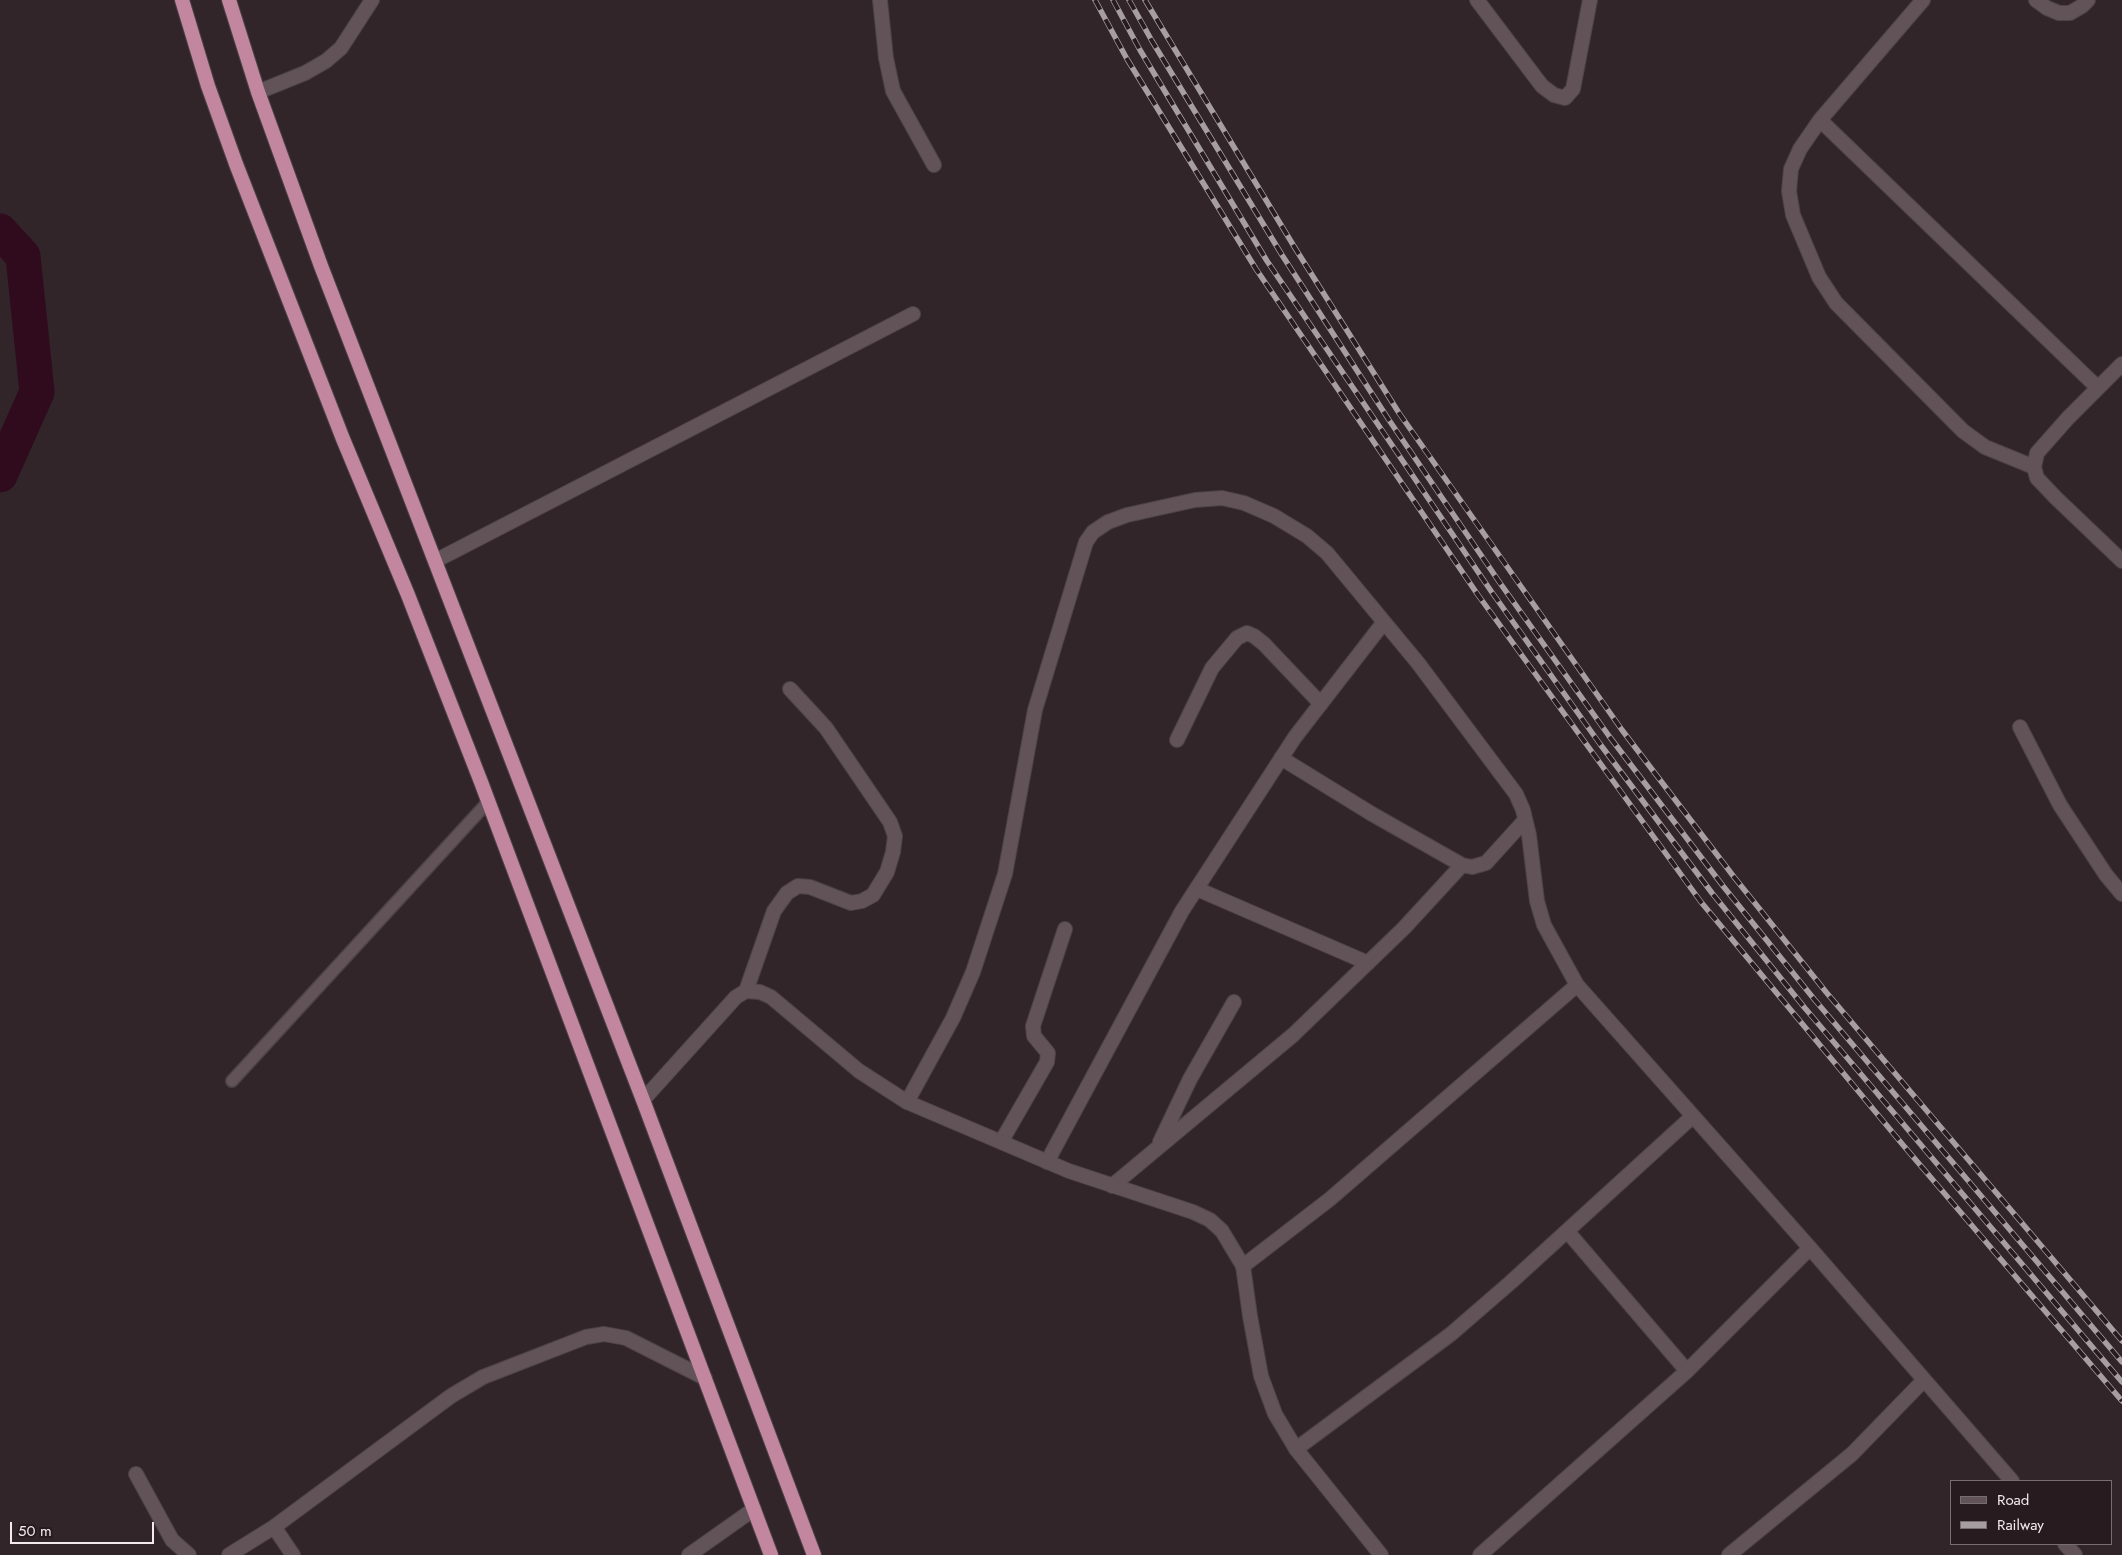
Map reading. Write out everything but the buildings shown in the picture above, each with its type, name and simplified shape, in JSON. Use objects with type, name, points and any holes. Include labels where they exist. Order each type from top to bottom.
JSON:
[{"type":"highway","points":[[182,0],[208,86],[236,164],[488,802],[771,1555]]},
{"type":"highway","points":[[229,0],[258,92],[317,257],[643,1100],[814,1555]]},
{"type":"street","points":[[258,92],[304,73],[326,60],[341,48],[372,0]]},
{"type":"street","points":[[880,0],[886,58],[893,91],[934,165]]},
{"type":"street","points":[[1476,0],[1542,86],[1554,95],[1565,98],[1572,88],[1590,0]]},
{"type":"street","points":[[1923,0],[1820,120],[1800,149],[1791,169],[1789,191],[1793,215],[1819,277],[1836,303],[1963,431],[1985,447],[2034,467]]},
{"type":"street","points":[[2036,0],[2047,8],[2059,13],[2070,12],[2082,6],[2088,0]]},
{"type":"street","points":[[1820,120],[2098,388]]},
{"type":"street","points":[[435,561],[913,314]]},
{"type":"street","points":[[2122,364],[2037,453],[2034,467],[2038,478],[2056,498],[2122,561]]},
{"type":"street","points":[[907,1102],[954,1018],[973,972],[1004,874],[1035,710],[1079,559],[1086,542],[1093,532],[1108,522],[1127,515],[1195,500],[1222,498],[1244,503],[1274,516],[1307,536],[1327,553],[1418,663],[1516,794],[1526,820],[1537,901],[1544,926],[1577,985],[1810,1248],[2011,1480]]},
{"type":"street","points":[[1047,1162],[1182,911],[1281,758],[1384,622]]},
{"type":"street","points":[[1177,740],[1212,668],[1237,638],[1247,633],[1264,644],[1321,704]]},
{"type":"street","points":[[746,991],[774,911],[787,892],[798,886],[810,887],[851,903],[862,901],[873,895],[887,872],[893,852],[895,836],[890,822],[826,728],[790,689]]},
{"type":"street","points":[[2020,727],[2060,805],[2106,875],[2122,894]]},
{"type":"street","points":[[1281,758],[1372,814],[1462,865],[1472,867],[1486,863],[1526,820]]},
{"type":"street","points":[[1112,1186],[1293,1035],[1404,928],[1462,865]]},
{"type":"street","points":[[1197,889],[1368,963]]},
{"type":"street","points":[[1001,1142],[1047,1062],[1048,1053],[1034,1036],[1033,1026],[1065,929]]},
{"type":"street","points":[[1243,1266],[1330,1199],[1577,985]]},
{"type":"street","points":[[643,1100],[736,997],[746,991],[760,992],[770,996],[859,1071],[907,1102],[1047,1162],[1112,1186],[1193,1212],[1210,1220],[1222,1232],[1243,1266],[1250,1316],[1262,1376],[1275,1414],[1296,1449],[1381,1555]]},
{"type":"street","points":[[1158,1147],[1190,1079],[1234,1002]]},
{"type":"street","points":[[1296,1449],[1451,1334],[1693,1116]]},
{"type":"street","points":[[1567,1231],[1687,1372]]},
{"type":"street","points":[[1480,1555],[1687,1372],[1810,1248]]},
{"type":"street","points":[[228,1555],[274,1527],[451,1396],[483,1377],[586,1337],[604,1334],[626,1338],[705,1378]]},
{"type":"street","points":[[1729,1555],[1852,1454],[1924,1380]]},
{"type":"street","points":[[136,1474],[172,1540],[189,1555]]},
{"type":"street","points":[[689,1555],[754,1509]]},
{"type":"street","points":[[274,1527],[293,1555]]},
{"type":"street","points":[[2066,1545],[2075,1555]]},
{"type":"lane","points":[[232,1081],[488,802]]},
{"type":"waterway","points":[[0,231],[23,256],[37,392],[0,475]]},
{"type":"railway","points":[[1095,0],[1127,59],[1256,269],[1478,595],[1701,902],[1903,1145],[2122,1401]]},
{"type":"railway","points":[[1113,0],[1140,50],[1267,261],[1491,591],[1600,744],[1712,893],[1804,1007],[2122,1382]]},
{"type":"railway","points":[[1129,0],[1282,255],[1389,420],[1500,583],[1609,736],[1723,886],[1814,999],[2122,1362]]},
{"type":"railway","points":[[1145,0],[1295,248],[1399,413],[1622,730],[1734,877],[1826,992],[2122,1341]]}]
